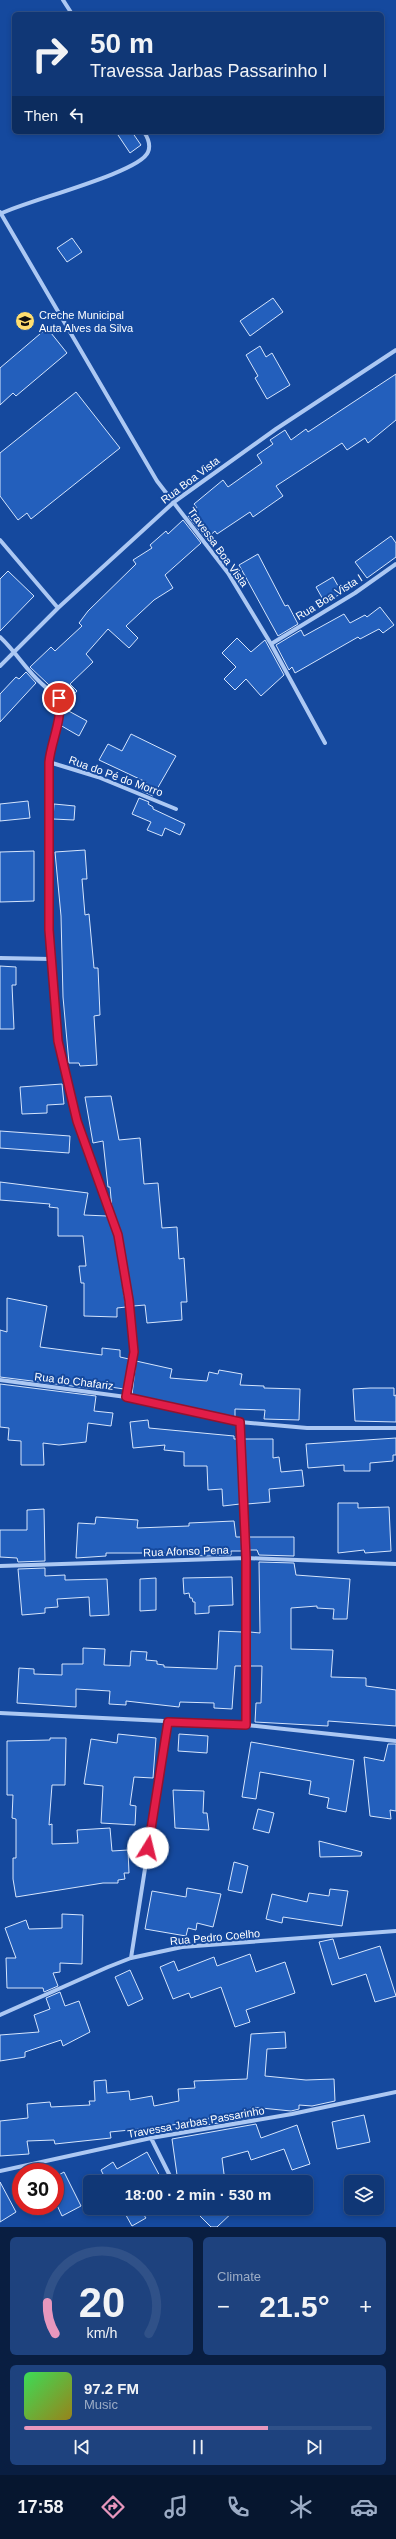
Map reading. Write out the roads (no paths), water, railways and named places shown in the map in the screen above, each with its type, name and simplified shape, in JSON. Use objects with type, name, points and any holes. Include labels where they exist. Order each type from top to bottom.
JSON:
[{"type":"street","points":[[63,0],[71,12]]},
{"type":"street","points":[[0,213],[112,174],[140,162],[148,152],[149,139],[145,134]]},
{"type":"street","name":"Travessa Boa Vista","points":[[0,213],[141,455],[157,481],[228,573],[271,644],[325,743]]},
{"type":"street","name":"Rua Boa Vista","points":[[0,666],[58,608],[174,502],[276,429],[396,350]]},
{"type":"street","points":[[0,540],[58,608]]},
{"type":"street","name":"Rua Boa Vista I","points":[[271,644],[355,593],[396,564]]},
{"type":"street","points":[[0,637],[15,651],[32,674],[59,698],[59,713],[51,745],[49,762],[48,872],[51,959],[58,1041],[77,1121],[118,1235],[128,1293],[134,1352],[126,1397]]},
{"type":"street","name":"Rua do Pé do Morro","points":[[49,762],[112,782],[176,809]]},
{"type":"street","points":[[0,958],[51,959]]},
{"type":"street","name":"Rua do Chafariz","points":[[0,1380],[126,1397],[240,1422],[307,1428],[396,1428]]},
{"type":"street","points":[[240,1422],[246,1558],[246,1725]]},
{"type":"street","name":"Rua Afonso Pena","points":[[0,1566],[246,1558],[396,1564]]},
{"type":"street","points":[[0,1713],[246,1725],[396,1741]]},
{"type":"street","points":[[131,1958],[168,1722]]},
{"type":"street","name":"Rua Pedro Coelho","points":[[0,2015],[131,1958],[182,1947],[396,1931]]},
{"type":"street","name":"Travessa Jarbas Passarinho","points":[[0,2170],[151,2138],[292,2114],[396,2092]]},
{"type":"street","points":[[151,2138],[170,2175]]},
{"type":"place","name":"Creche Municipal Auta Alves da Silva","points":[[25,321]]}]
